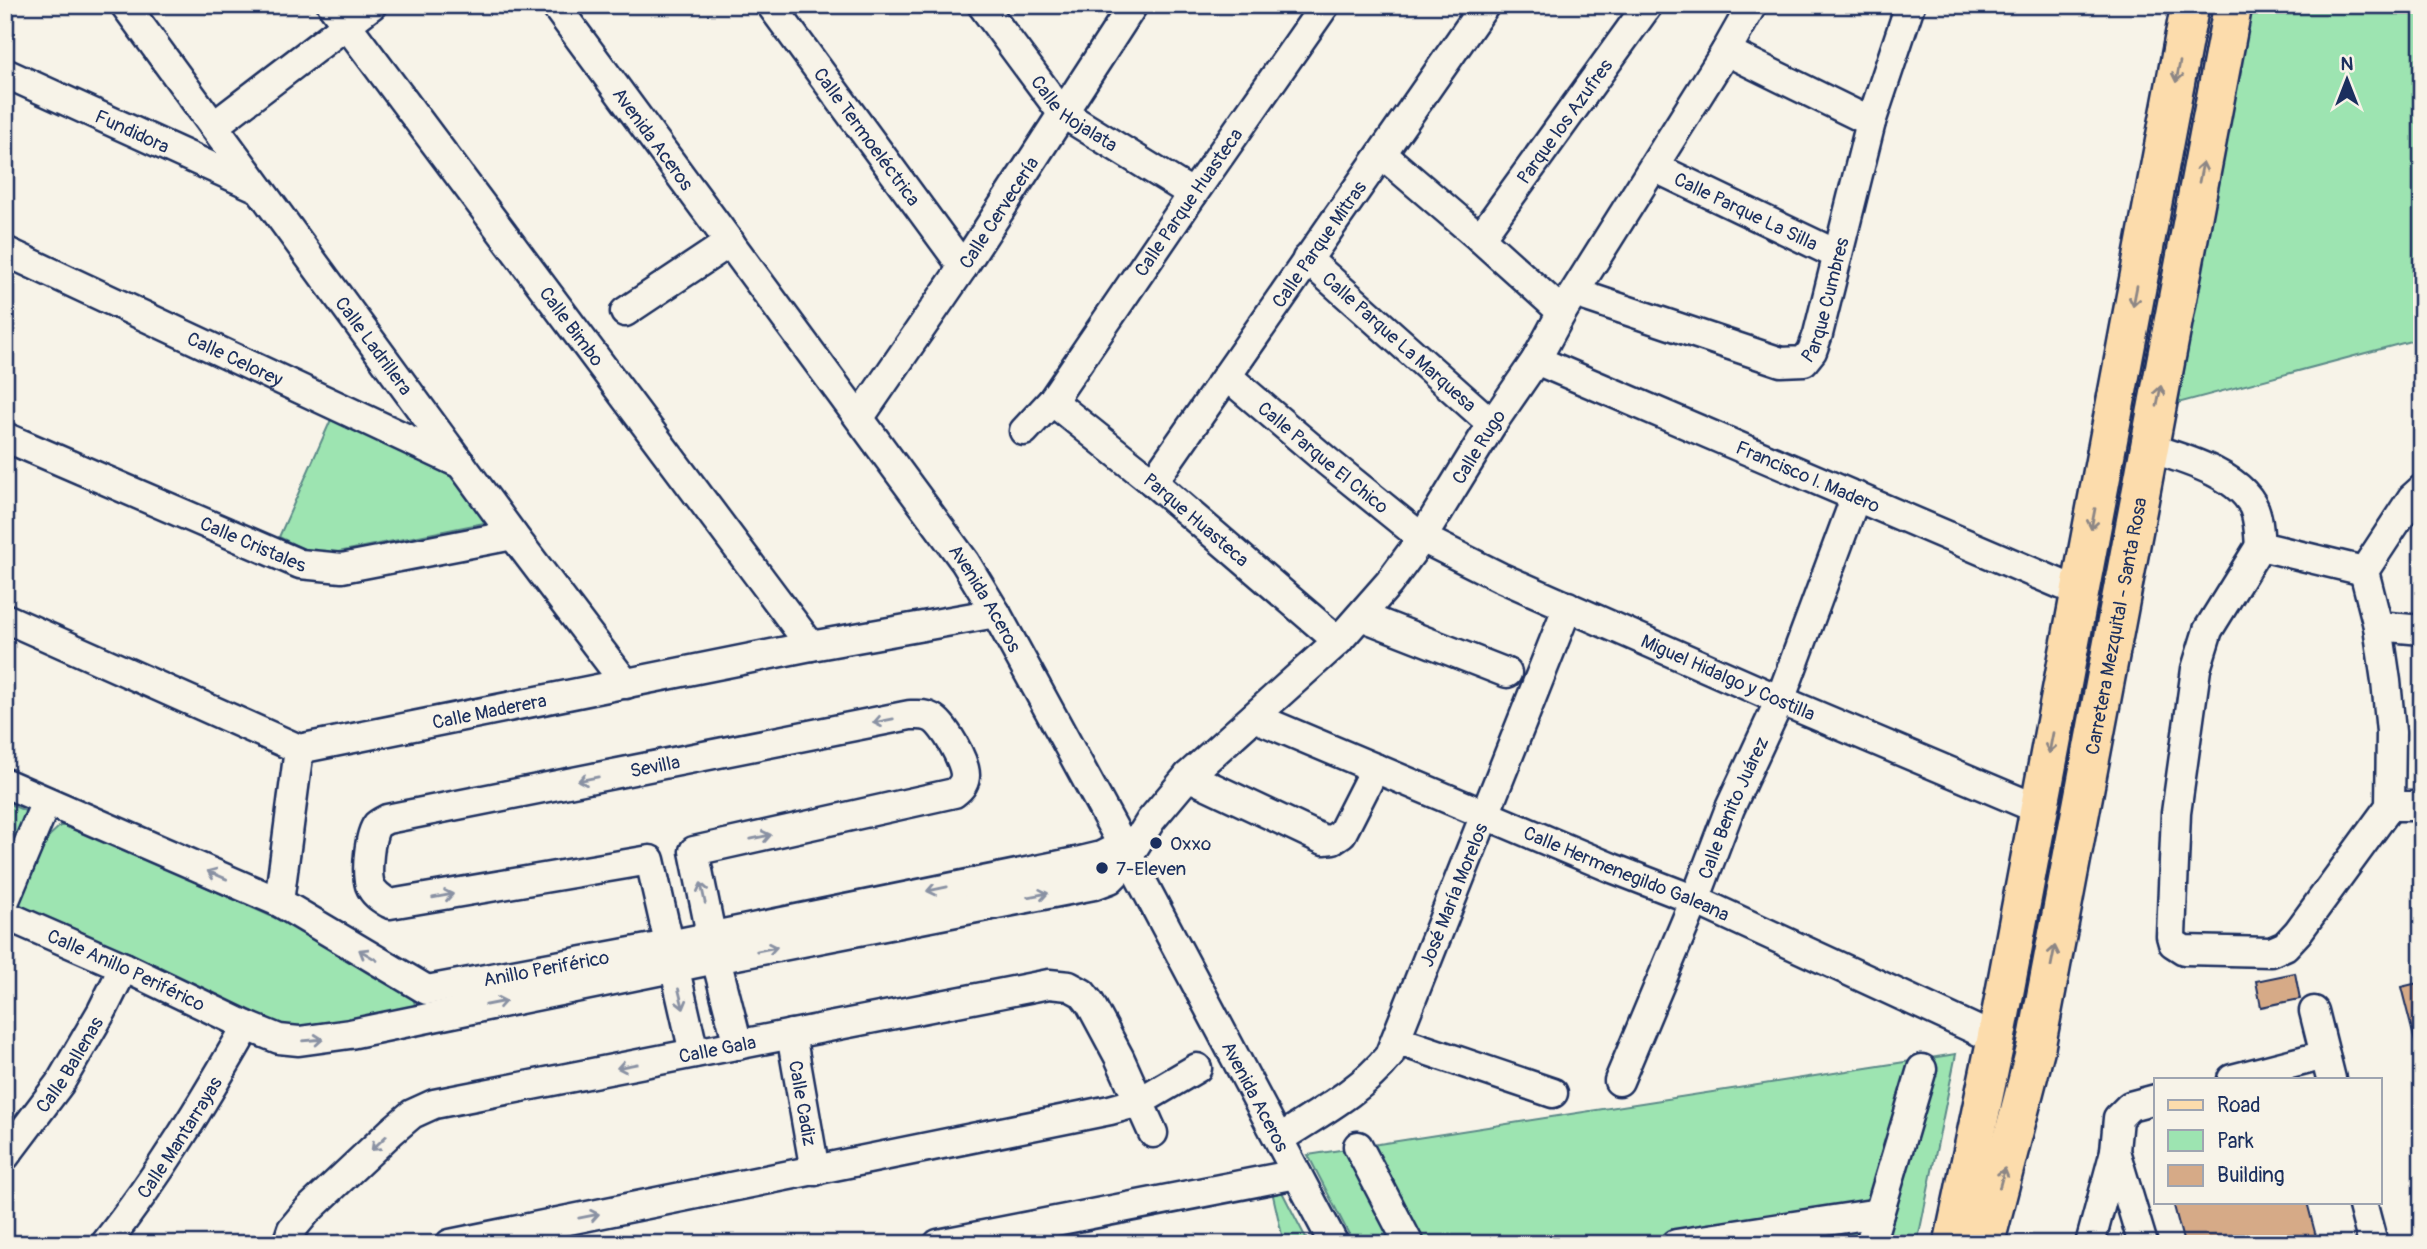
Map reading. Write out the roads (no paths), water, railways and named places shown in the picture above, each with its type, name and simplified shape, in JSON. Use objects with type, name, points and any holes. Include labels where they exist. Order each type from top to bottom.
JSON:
[{"type":"main road","points":[[1953,1244],[1996,1039],[2190,5]]},
{"type":"main road","name":"Carretera Mezquital - Santa Rosa","points":[[1985,1244],[2036,1047],[2233,5]]},
{"type":"street","name":"Calle Ladrillera","points":[[125,5],[513,535],[626,684]]},
{"type":"street","points":[[215,125],[339,15],[372,5]]},
{"type":"street","name":"Avenida Aceros","points":[[555,5],[965,562],[1131,845],[1334,1244]]},
{"type":"street","name":"Calle Termoeléctrica","points":[[771,5],[963,267]]},
{"type":"street","name":"Calle Hojalata","points":[[982,5],[1062,113],[1193,194]]},
{"type":"street","name":"Calle Cervecería","points":[[860,417],[963,267],[1133,5]]},
{"type":"street","name":"Calle Parque Huasteca","points":[[1024,431],[1052,401],[1325,5]]},
{"type":"street","name":"Calle Parque Mitras","points":[[1153,482],[1485,5]]},
{"type":"street","name":"Parque los Azufres","points":[[1480,238],[1648,5]]},
{"type":"street","name":"Calle Rugo","points":[[1131,845],[1188,776],[1338,641],[1422,538],[1492,424],[1536,360],[1752,5]]},
{"type":"street","name":"Parque Cumbres","points":[[1569,302],[1781,362],[1804,361],[1812,351],[1839,255],[1871,122],[1910,5]]},
{"type":"street","name":"Calle Bimbo","points":[[339,15],[811,646]]},
{"type":"street","points":[[1726,51],[1871,122]]},
{"type":"street","name":"Fundidora","points":[[5,74],[260,189]]},
{"type":"street","points":[[1382,154],[1480,238],[1569,302]]},
{"type":"street","name":"Calle Parque La Silla","points":[[1654,167],[1839,255]]},
{"type":"street","points":[[625,312],[730,242]]},
{"type":"street","name":"Calle Celorey","points":[[5,251],[463,465]]},
{"type":"street","name":"Calle Parque La Marquesa","points":[[1307,259],[1492,424]]},
{"type":"street","name":"Francisco I. Madero","points":[[1536,360],[2079,592]]},
{"type":"street","name":"Calle Parque El Chico","points":[[1227,376],[1422,538]]},
{"type":"street","name":"Parque Huasteca","points":[[1052,401],[1153,482],[1338,641]]},
{"type":"street","name":"Calle Cristales","points":[[5,437],[300,564],[342,568],[513,535]]},
{"type":"street","points":[[2149,448],[2224,475],[2242,492],[2256,512],[2260,546],[2208,630],[2196,669],[2176,813],[2171,936],[2173,943],[2184,950],[2271,951],[2285,946],[2390,806],[2391,732],[2378,626],[2364,571],[2412,498],[2422,489]]},
{"type":"street","name":"Calle Benito Juárez","points":[[1619,1081],[1696,900],[1730,808],[1780,700],[1856,496]]},
{"type":"street","name":"Miguel Hidalgo y Costilla","points":[[1422,538],[1500,577],[2038,809]]},
{"type":"street","points":[[2260,546],[2364,571]]},
{"type":"street","name":"José María Morelos","points":[[1279,1139],[1361,1085],[1376,1073],[1388,1056],[1568,606]]},
{"type":"street","name":"Calle Maderera","points":[[299,749],[811,646],[996,613]]},
{"type":"street","points":[[1361,616],[1507,673]]},
{"type":"street","points":[[5,618],[299,749],[279,902]]},
{"type":"street","points":[[2378,626],[2422,630]]},
{"type":"street","name":"Sevilla","points":[[671,956],[650,860],[390,904],[377,897],[370,885],[372,835],[378,824],[387,819],[910,715],[926,715],[936,719],[945,730],[963,766],[965,776],[962,787],[954,793],[694,851],[714,947]]},
{"type":"street","name":"Calle Hermenegildo Galeana","points":[[1254,718],[1612,868],[1696,900],[1996,1039]]},
{"type":"street","points":[[1188,776],[1324,840],[1333,839],[1342,833],[1376,768]]},
{"type":"street","points":[[5,783],[279,902],[428,1003]]},
{"type":"street","points":[[5,900],[46,802]]},
{"type":"street","points":[[2390,806],[2422,806]]},
{"type":"street","name":"Anillo Periférico","points":[[247,1026],[279,1039],[299,1041],[350,1034],[428,1003],[998,890],[1131,845]]},
{"type":"street","name":"Calle Anillo Periférico","points":[[5,915],[124,967],[247,1026]]},
{"type":"street","points":[[714,947],[738,1045]]},
{"type":"street","points":[[671,956],[694,1053]]},
{"type":"street","name":"Calle Ballenas","points":[[5,1156],[61,1083],[124,967]]},
{"type":"street","name":"Calle Gala","points":[[288,1244],[292,1229],[307,1211],[412,1114],[434,1104],[1049,984],[1069,986],[1082,993],[1090,1003],[1119,1057],[1153,1133]]},
{"type":"street","points":[[2240,1078],[2328,1067],[2314,1011]]},
{"type":"street","name":"Calle Mantarrayas","points":[[105,1244],[138,1202],[202,1105],[247,1026]]},
{"type":"street","name":"Calle Cadiz","points":[[791,1034],[815,1171]]},
{"type":"street","points":[[1396,1040],[1553,1093]]},
{"type":"street","points":[[450,1244],[1110,1111],[1139,1102],[1197,1068]]},
{"type":"street","points":[[1870,1244],[1922,1069]]},
{"type":"street","points":[[2090,1244],[2115,1151],[2118,1118],[2130,1106],[2154,1100]]},
{"type":"street","points":[[1358,1146],[1409,1244]]},
{"type":"street","points":[[2115,1151],[2143,1244]]},
{"type":"street","points":[[939,1244],[971,1241],[1297,1174]]},
{"type":"street","points":[[2363,1204],[2373,1244]]},
{"type":"street","points":[[1675,1244],[1879,1213]]},
{"type":"place","name":"Oxxo","points":[[1156,843]]},
{"type":"place","name":"7-Eleven","points":[[1102,868]]}]
